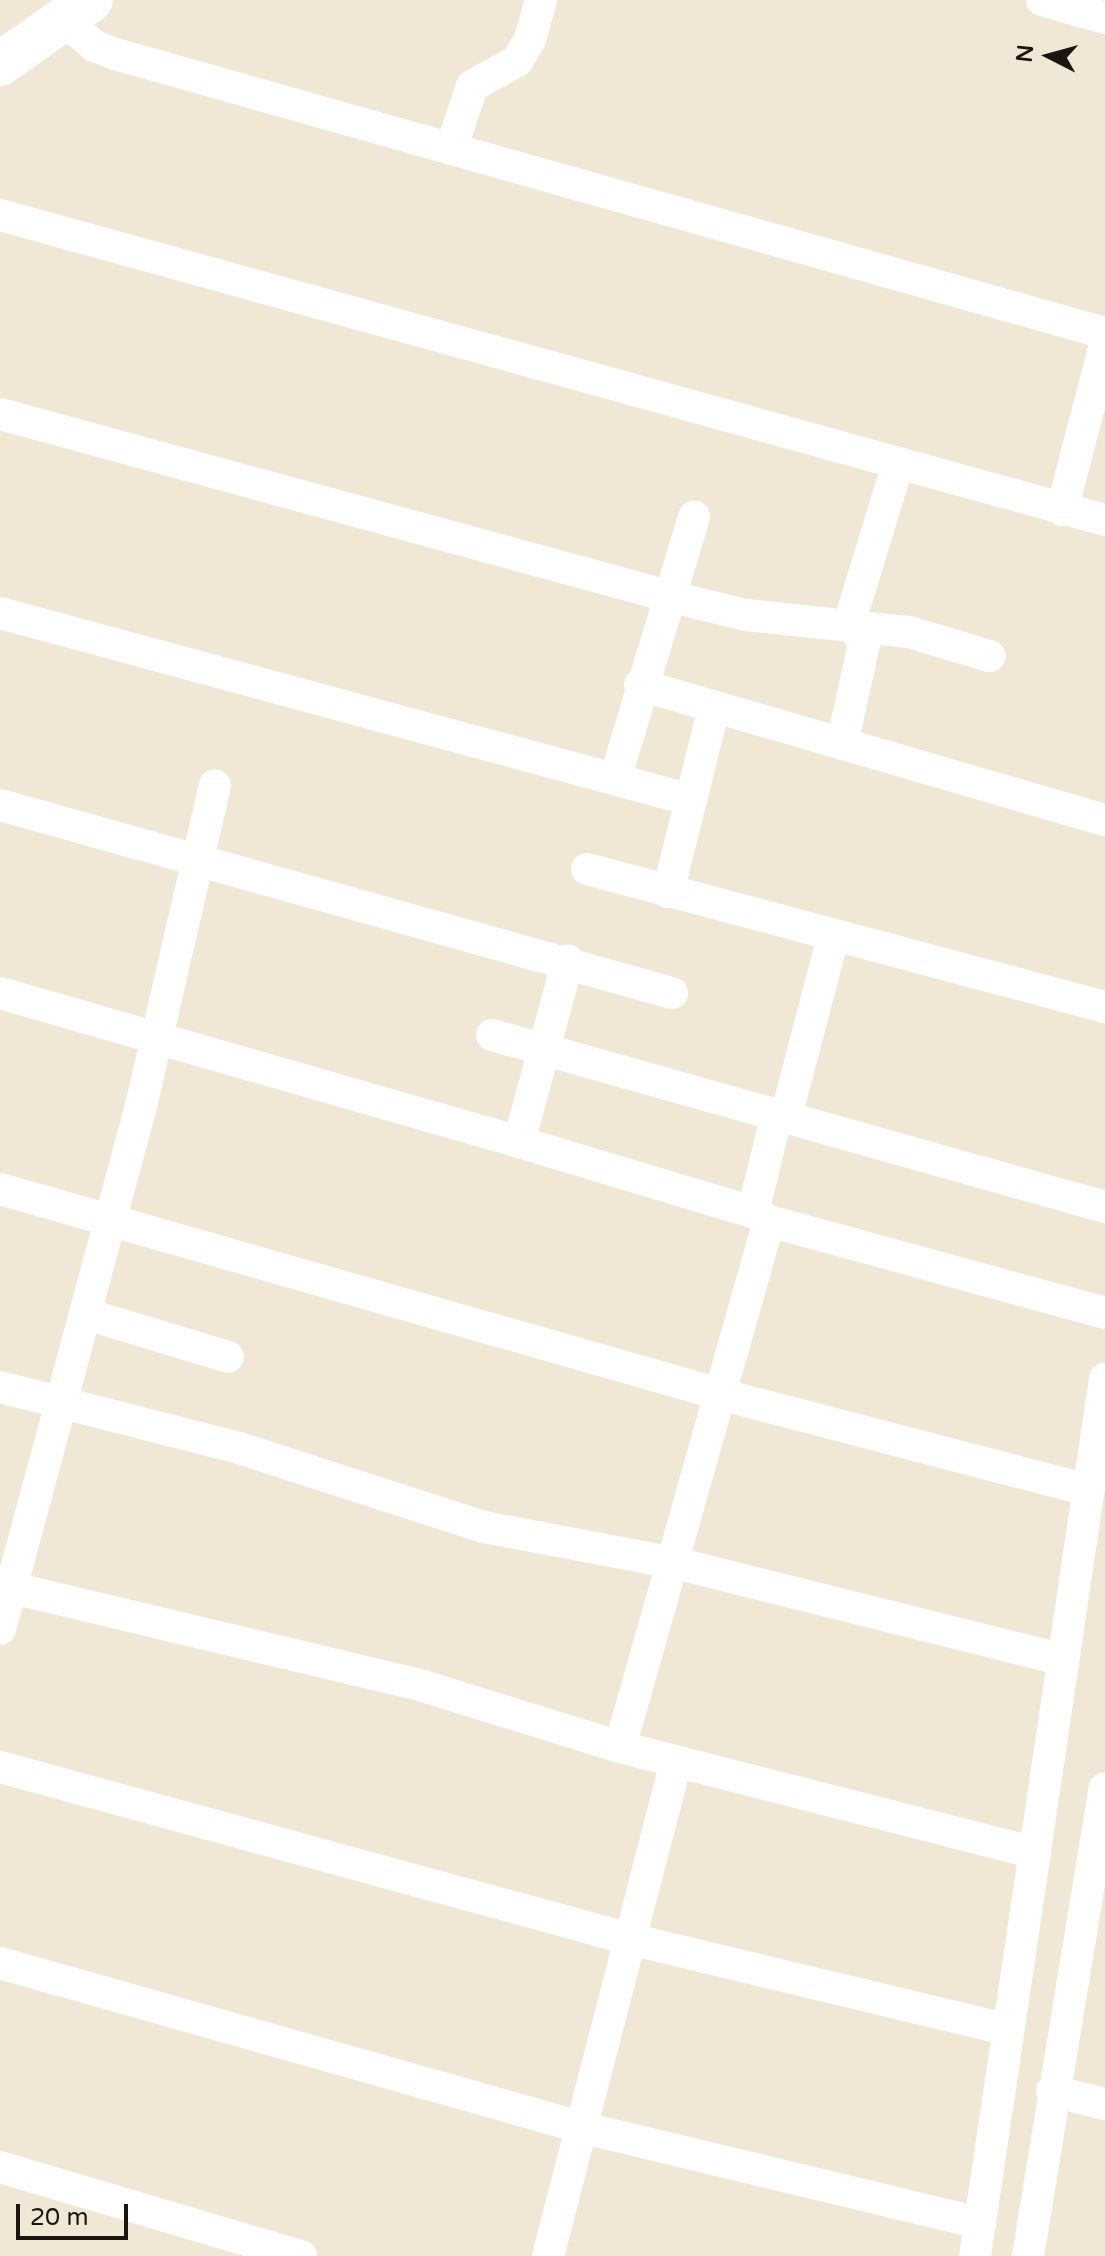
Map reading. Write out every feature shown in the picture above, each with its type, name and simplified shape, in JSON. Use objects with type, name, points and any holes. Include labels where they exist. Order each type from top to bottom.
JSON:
[{"type":"main road","points":[[0,64],[78,11]]},
{"type":"street","points":[[451,149],[472,86],[517,61],[530,39],[541,0]]},
{"type":"street","points":[[1042,0],[1105,18]]},
{"type":"street","points":[[78,11],[95,46],[115,54],[1105,333]]},
{"type":"street","points":[[0,215],[1105,520]]},
{"type":"street","points":[[1062,510],[1105,345]]},
{"type":"street","points":[[0,414],[668,596],[746,615],[855,630],[909,632],[989,656]]},
{"type":"street","points":[[842,744],[863,652],[863,639],[855,630],[853,611],[898,464]]},
{"type":"street","points":[[615,779],[640,685],[694,517]]},
{"type":"street","points":[[0,613],[691,800]]},
{"type":"street","points":[[640,685],[1105,820]]},
{"type":"street","points":[[668,892],[714,707]]},
{"type":"street","points":[[0,1629],[6,1587],[62,1404],[111,1218],[215,785]]},
{"type":"street","points":[[0,805],[568,960],[672,993]]},
{"type":"street","points":[[587,869],[1105,1007]]},
{"type":"street","points":[[620,1747],[723,1395],[781,1119],[833,937]]},
{"type":"street","points":[[519,1142],[568,960]]},
{"type":"street","points":[[0,993],[157,1035],[761,1217],[1105,1313]]},
{"type":"street","points":[[492,1035],[781,1119],[1105,1207]]},
{"type":"street","points":[[0,1189],[111,1218],[723,1395],[1089,1490]]},
{"type":"street","points":[[86,1314],[228,1357]]},
{"type":"street","points":[[975,2256],[1105,1379]]},
{"type":"street","points":[[0,1387],[239,1448],[484,1527],[675,1563],[1063,1660]]},
{"type":"street","points":[[6,1587],[423,1686],[620,1747],[1035,1853]]},
{"type":"street","points":[[548,2256],[676,1762]]},
{"type":"street","points":[[0,1767],[630,1939],[1008,2030]]},
{"type":"street","points":[[1028,2256],[1052,2091],[1103,1805]]},
{"type":"street","points":[[0,1963],[580,2127],[980,2223]]},
{"type":"street","points":[[1052,2091],[1105,2104]]},
{"type":"street","points":[[0,2167],[301,2256]]}]
